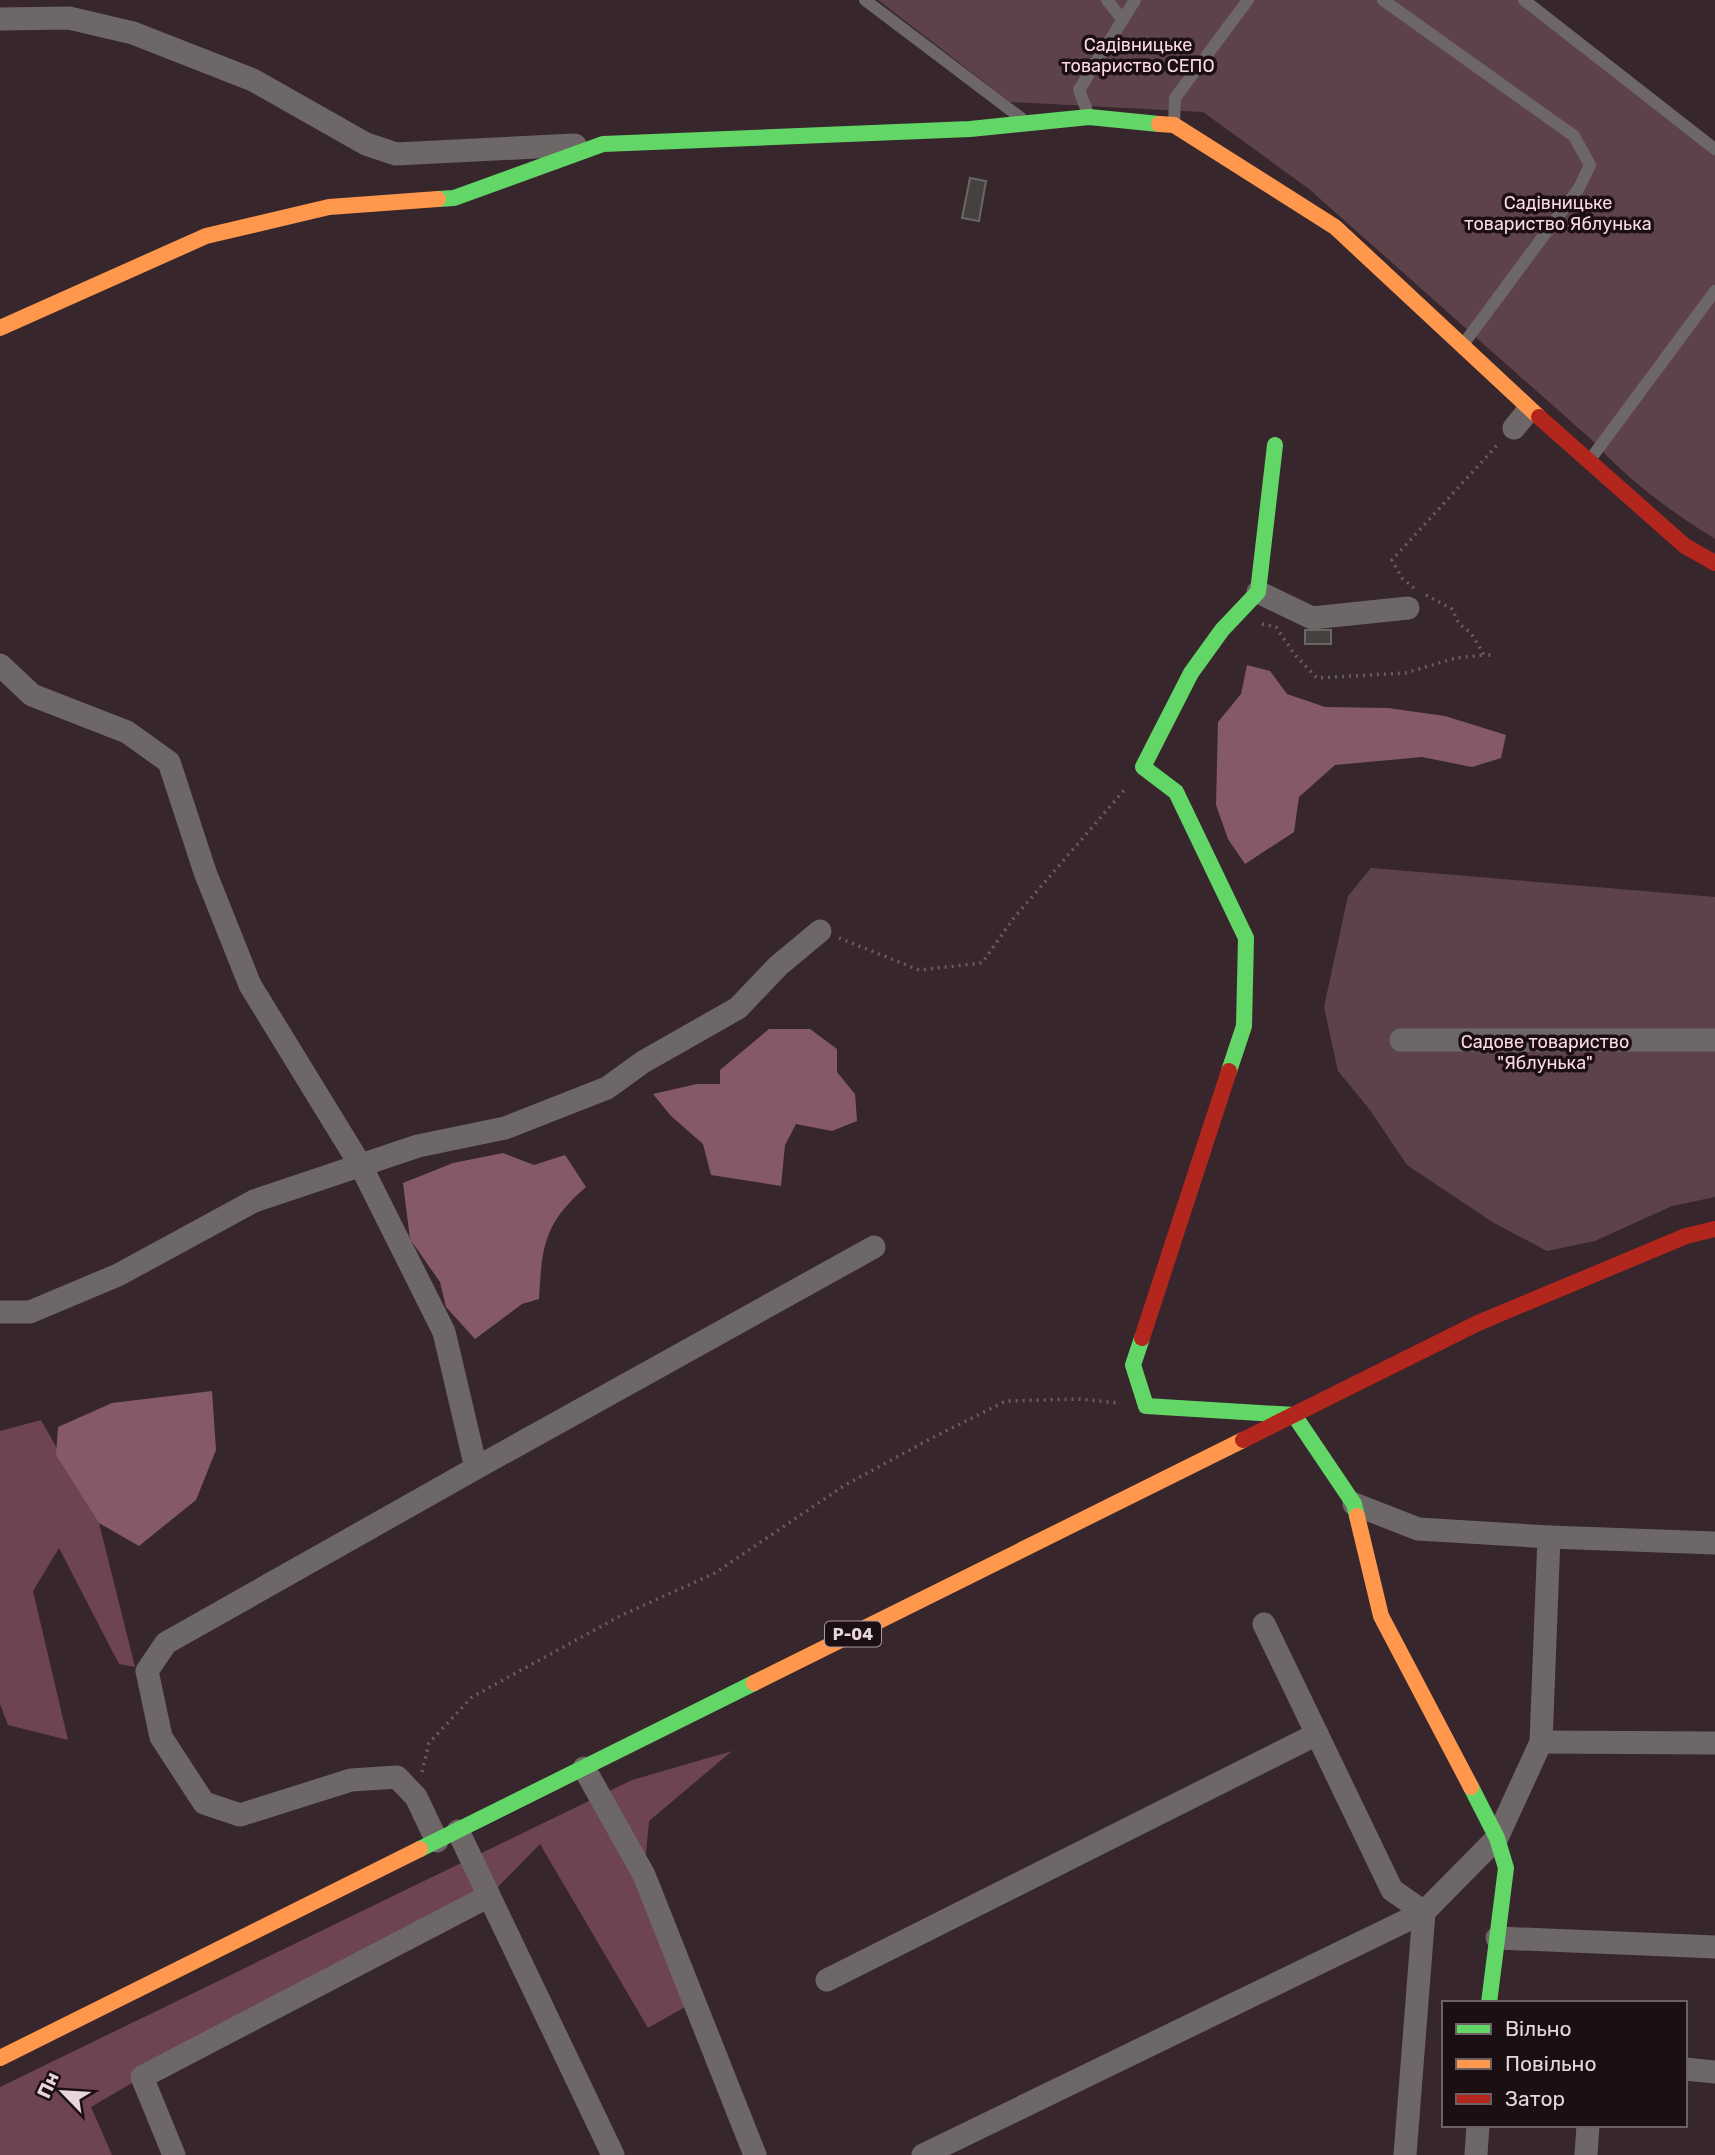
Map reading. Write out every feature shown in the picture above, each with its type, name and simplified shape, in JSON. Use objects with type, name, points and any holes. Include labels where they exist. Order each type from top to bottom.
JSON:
[{"type":"street","points":[[0,19],[69,18],[133,33],[253,80],[366,144],[396,153],[747,136],[970,129],[1025,121],[1090,117],[1174,125],[1335,227],[1462,346],[1524,417],[1588,461],[1685,546],[1715,563]]},
{"type":"street","points":[[0,328],[206,236],[330,208],[454,198],[603,144]]},
{"type":"street","points":[[1275,445],[1258,592],[1231,616],[1169,708],[1143,767],[1176,792],[1246,938],[1244,1026],[1133,1365],[1146,1406],[1294,1415],[1354,1504],[1381,1616],[1497,1838],[1506,1868],[1489,2001]]},
{"type":"street","points":[[1258,592],[1311,618],[1408,608]]},
{"type":"street","points":[[0,665],[32,695],[127,732],[169,762],[205,872],[250,985],[362,1166],[444,1332],[476,1468]]},
{"type":"street","points":[[0,1312],[30,1312],[118,1275],[254,1201],[418,1146],[505,1128],[607,1088],[643,1062],[738,1008],[778,966],[820,931]]},
{"type":"street","points":[[1401,1040],[1715,1040]]},
{"type":"street","name":"Р-04","points":[[0,2058],[1478,1323],[1686,1236],[1715,1229]]},
{"type":"street","points":[[614,2155],[489,1896],[447,1836],[397,1777],[351,1780],[240,1815],[204,1803],[161,1737],[147,1671],[166,1643],[874,1247]]},
{"type":"street","points":[[1354,1504],[1418,1529],[1715,1543]]},
{"type":"street","points":[[923,2155],[1424,1912],[1497,1838],[1541,1742],[1549,1537]]},
{"type":"street","points":[[1264,1624],[1392,1890],[1424,1912]]},
{"type":"street","points":[[827,1980],[1317,1734]]},
{"type":"street","points":[[1541,1742],[1715,1743]]},
{"type":"street","points":[[584,1768],[644,1875],[755,2155]]},
{"type":"street","points":[[174,2155],[142,2077],[489,1896]]},
{"type":"street","points":[[1405,2155],[1424,1912]]},
{"type":"street","points":[[1497,1938],[1715,1947]]},
{"type":"street","points":[[1687,2069],[1715,2072]]},
{"type":"street","points":[[1476,2155],[1478,2127]]},
{"type":"street","points":[[1586,2155],[1588,2127]]},
{"type":"lane","points":[[865,0],[1025,121]]},
{"type":"lane","points":[[1107,0],[1122,19]]},
{"type":"lane","points":[[1090,117],[1079,90],[1135,0]]},
{"type":"lane","points":[[1174,125],[1175,98],[1248,0]]},
{"type":"lane","points":[[1383,0],[1574,136],[1590,165],[1579,188],[1462,346]]},
{"type":"lane","points":[[1524,0],[1715,149]]},
{"type":"lane","points":[[1588,461],[1715,291]]},
{"type":"path","points":[[1484,655],[1471,634],[1459,624],[1452,609],[1418,591],[1402,578],[1392,560],[1524,417]]},
{"type":"path","points":[[1231,616],[1276,627],[1295,655],[1317,678],[1405,673],[1456,659],[1491,655]]},
{"type":"path","points":[[820,931],[919,971],[982,963],[1013,919],[1143,767]]},
{"type":"path","points":[[416,1797],[429,1743],[472,1697],[620,1616],[715,1573],[845,1485],[877,1467],[1006,1401],[1079,1399],[1146,1406]]},
{"type":"green space","name":"Садівницьке товариство Яблунька","points":[[878,0],[1524,0],[1715,150],[1715,539],[1682,518],[1636,482],[1309,189],[1203,112],[1010,102]]},
{"type":"green space","name":"Садове товариство \"Яблунька\"","points":[[1371,868],[1715,897],[1715,1197],[1672,1206],[1595,1241],[1547,1251],[1494,1223],[1407,1165],[1370,1110],[1338,1071],[1324,1007],[1348,896]]},
{"type":"shaded area","points":[[1247,665],[1270,671],[1287,694],[1325,707],[1388,708],[1445,716],[1506,735],[1501,758],[1472,767],[1422,757],[1335,765],[1299,797],[1294,832],[1245,864],[1228,839],[1216,805],[1218,722],[1241,694]]},
{"type":"shaded area","points":[[769,1029],[810,1029],[837,1049],[837,1072],[855,1094],[857,1121],[832,1131],[796,1124],[785,1145],[781,1186],[711,1175],[703,1144],[671,1116],[653,1094],[697,1084],[720,1084],[720,1070]]},
{"type":"shaded area","points":[[503,1153],[534,1165],[565,1155],[586,1187],[553,1224],[544,1250],[539,1299],[522,1304],[475,1339],[446,1307],[440,1282],[410,1239],[403,1183],[453,1163]]},
{"type":"shaded area","points":[[212,1391],[216,1450],[196,1500],[139,1546],[99,1523],[56,1455],[58,1427],[112,1403]]},
{"type":"shaded area","points":[[41,1420],[99,1523],[135,1667],[119,1664],[59,1548],[33,1591],[68,1740],[8,1725],[0,1704],[0,1431]]},
{"type":"shaded area","points":[[732,1751],[649,1821],[644,1875],[694,2002],[648,2028],[540,1844],[489,1896],[142,2077],[91,2107],[112,2155],[0,2155],[0,2087],[632,1780]]},
{"type":"building","points":[[970,178],[986,181],[979,221],[962,218]]},
{"type":"building","points":[[1305,630],[1331,630],[1331,644],[1305,644]]},
{"type":"traffic: fast","points":[[438,199],[454,198],[603,144],[970,129],[1089,117],[1159,124]]},
{"type":"traffic: fast","points":[[1229,1071],[1244,1026],[1246,938],[1176,792],[1143,767],[1191,673],[1222,630],[1258,592],[1275,445]]},
{"type":"traffic: fast","points":[[1142,1338],[1133,1365],[1146,1406],[1294,1415],[1354,1504],[1357,1516]]},
{"type":"traffic: fast","points":[[420,1849],[754,1683]]},
{"type":"traffic: fast","points":[[1471,1787],[1497,1838],[1506,1868],[1489,2001]]},
{"type":"traffic: slow","points":[[1159,124],[1174,125],[1335,227],[1539,417]]},
{"type":"traffic: slow","points":[[0,328],[206,236],[329,207],[438,199]]},
{"type":"traffic: slow","points":[[754,1683],[1243,1440]]},
{"type":"traffic: slow","points":[[1357,1516],[1381,1616],[1471,1787]]},
{"type":"traffic: slow","points":[[0,2058],[420,1849]]},
{"type":"traffic: jam","points":[[1539,417],[1685,546],[1715,563]]},
{"type":"traffic: jam","points":[[1142,1338],[1229,1071]]},
{"type":"traffic: jam","points":[[1243,1440],[1478,1323],[1686,1236],[1715,1229]]},
{"type":"park label","name":"Садівницьке товариство СЕПО","points":[[1138,55]]}]
